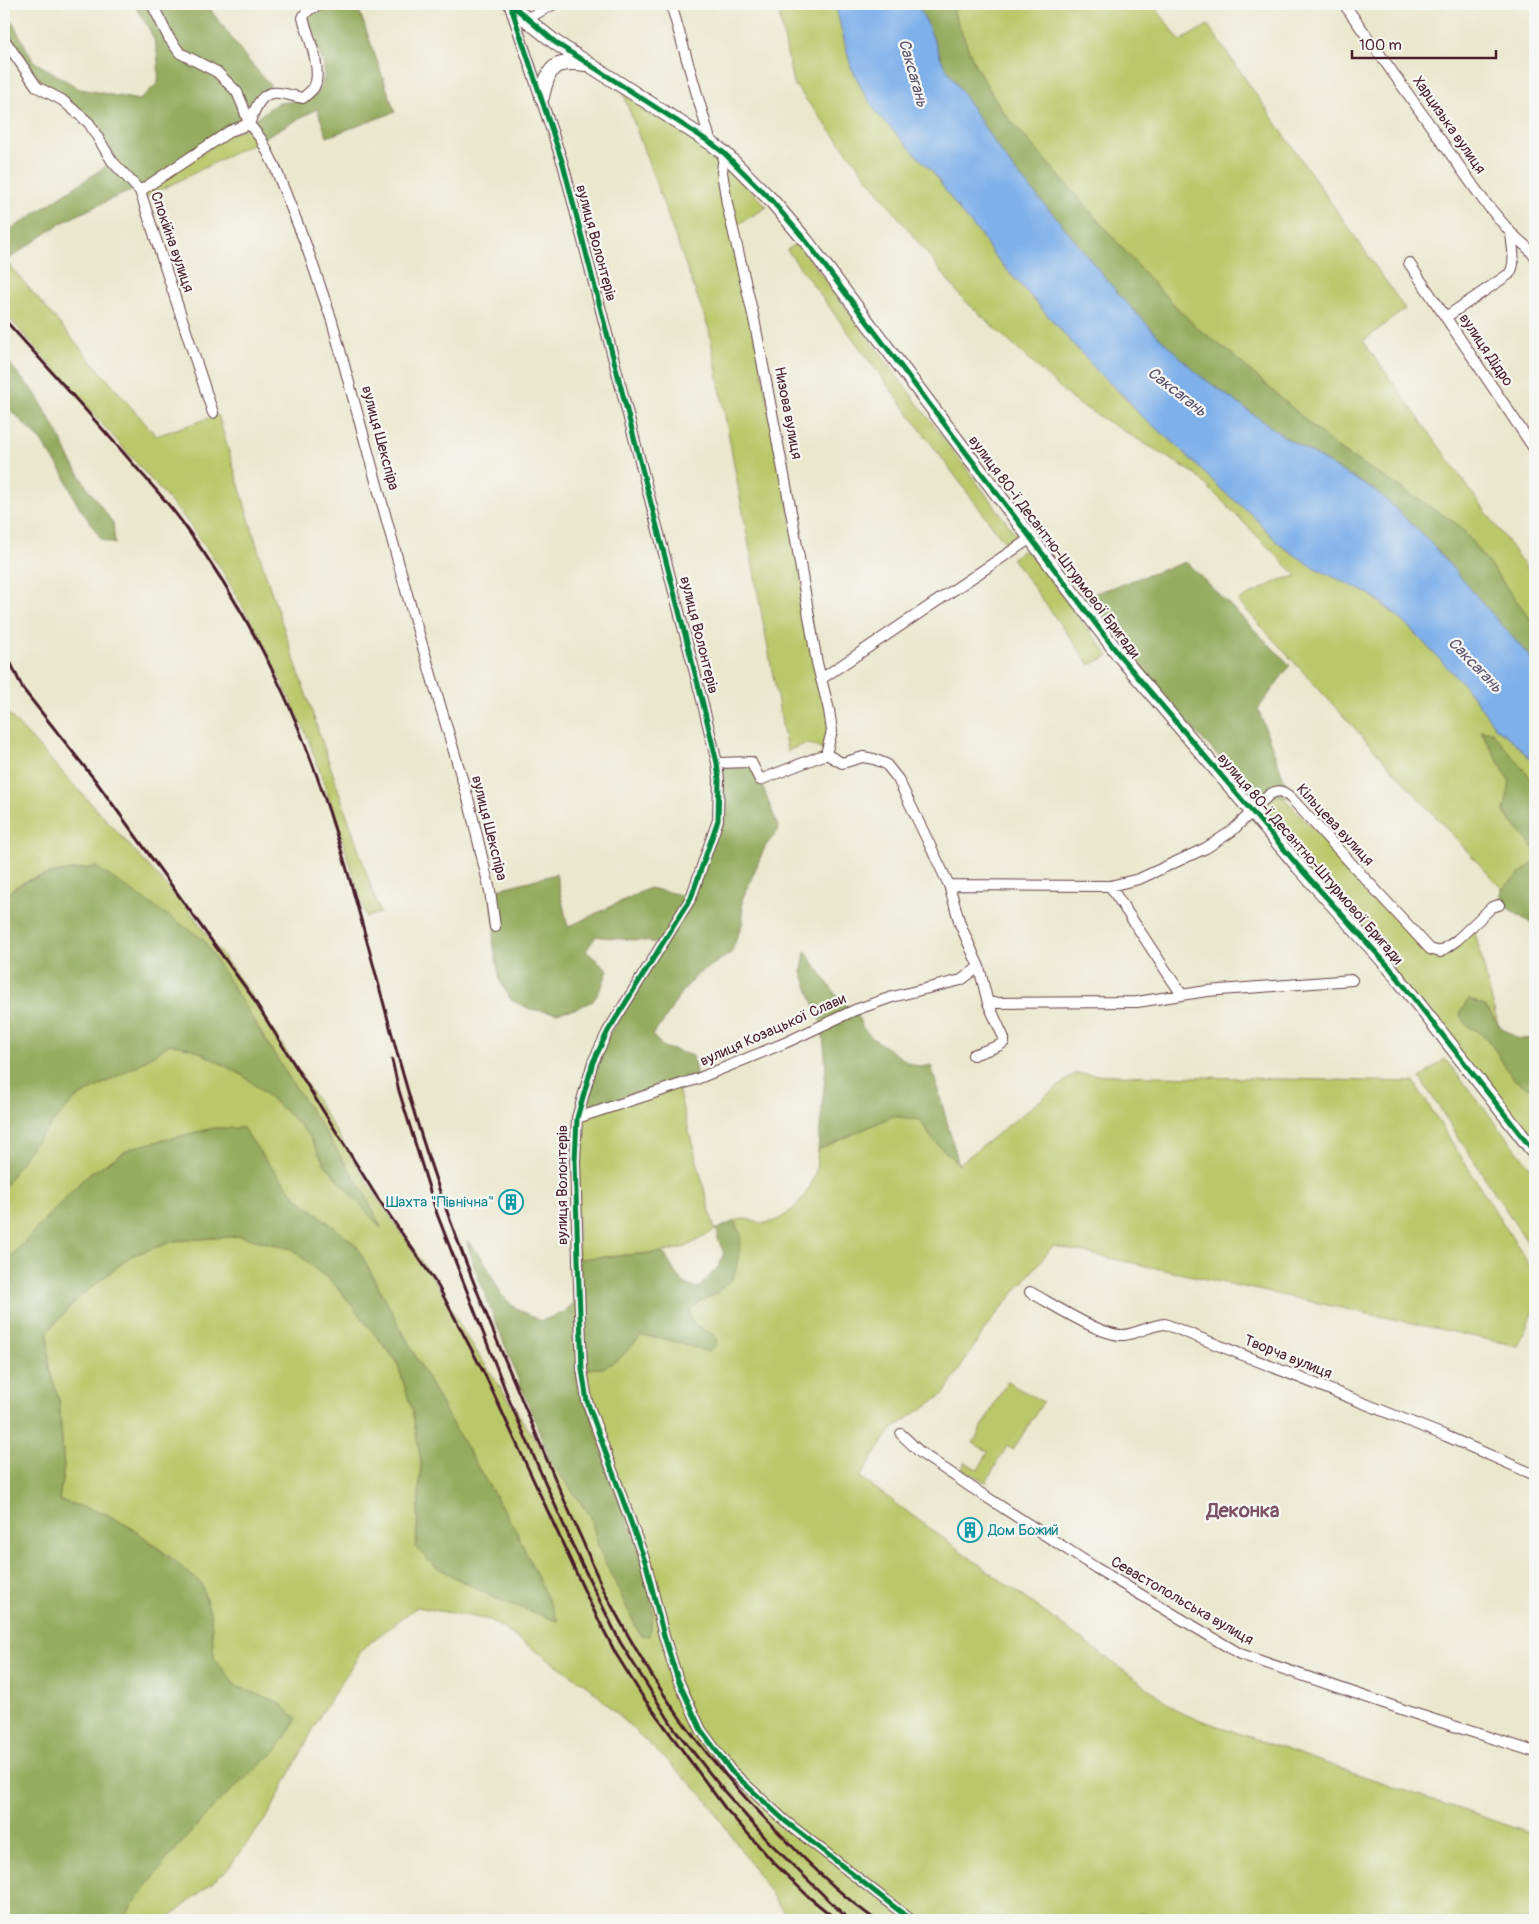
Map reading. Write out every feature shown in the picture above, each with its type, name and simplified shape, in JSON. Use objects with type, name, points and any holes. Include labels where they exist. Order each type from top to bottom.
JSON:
[{"type":"street","name":"вулиця Шекспіра","points":[[152,4],[169,38],[180,53],[217,72],[237,92],[249,124],[261,139],[275,167],[306,245],[332,321],[407,594],[468,802],[490,891],[495,927]]},
{"type":"street","points":[[140,192],[230,131],[249,124],[258,102],[266,94],[278,93],[303,98],[314,88],[317,79],[316,65],[303,18],[309,9],[323,4]]},
{"type":"street","name":"вулиця 80-ї Десантно-Штурмової Бригади","points":[[510,4],[556,43],[712,143],[772,201],[806,241],[1120,656],[1299,867],[1390,968],[1535,1153]]},
{"type":"street","name":"вулиця Волонтерів","points":[[510,4],[562,164],[702,700],[717,763],[719,780],[718,820],[694,889],[668,936],[608,1031],[593,1062],[577,1118],[578,1259],[582,1369],[587,1401],[646,1564],[664,1636],[678,1680],[701,1730],[731,1771],[785,1821],[911,1920]]},
{"type":"street","points":[[526,19],[554,4]]},
{"type":"street","points":[[671,4],[712,143]]},
{"type":"street","name":"Харцизька вулиця","points":[[1344,4],[1484,201],[1511,233],[1529,249],[1535,258]]},
{"type":"street","name":"Спокійна вулиця","points":[[4,40],[37,87],[62,100],[89,123],[112,161],[140,192],[213,413]]},
{"type":"street","points":[[542,98],[547,76],[555,66],[569,62],[591,64]]},
{"type":"street","name":"Низова вулиця","points":[[724,153],[722,172],[727,204],[754,319],[821,679],[829,710],[832,731],[826,754]]},
{"type":"street","name":"вулиця Дідро","points":[[1446,316],[1509,274],[1512,270],[1513,261],[1511,233]]},
{"type":"street","name":"вулиця Дідро","points":[[1409,263],[1535,450]]},
{"type":"street","points":[[821,679],[1031,538]]},
{"type":"street","points":[[717,763],[751,762],[760,780],[826,754],[842,763],[863,757],[874,759],[886,764],[893,771],[950,884],[960,924],[980,968],[988,1003],[1002,1030],[1004,1042],[973,1055]]},
{"type":"street","name":"Кільцева вулиця","points":[[950,884],[1110,886],[1139,879],[1206,848],[1232,830],[1270,794],[1277,790],[1283,791],[1291,798],[1430,949],[1440,952],[1450,947],[1492,907],[1499,905]]},
{"type":"street","points":[[1110,886],[1182,995]]},
{"type":"street","name":"вулиця Козацької Слави","points":[[577,1118],[697,1079],[787,1042],[855,1010],[892,997],[961,980],[980,968]]},
{"type":"street","points":[[988,1003],[1137,1002],[1207,991],[1352,980]]},
{"type":"street","name":"Творча вулиця","points":[[1030,1292],[1104,1332],[1124,1335],[1155,1324],[1165,1324],[1446,1436],[1535,1475]]},
{"type":"street","name":"Севастопольська вулиця","points":[[901,1434],[921,1453],[971,1487],[1096,1568],[1240,1654],[1535,1752]]},
{"type":"green space","points":[[133,4],[209,4],[212,12],[248,60],[271,86],[257,101],[245,122],[141,187],[61,223],[6,261],[4,259],[4,234],[117,159],[92,119],[41,84],[4,30],[4,6],[33,61],[80,89],[139,100],[158,83],[158,59],[157,49],[151,32]]},
{"type":"green space","points":[[323,4],[357,4],[395,112],[327,137],[317,109],[261,139],[249,124],[277,103],[301,101],[317,94],[324,78],[324,66],[305,14]]},
{"type":"green space","points":[[777,4],[835,4],[851,67],[864,93],[879,116],[932,171],[993,254],[1082,354],[1128,400],[1140,415],[1164,433],[1222,490],[1251,514],[1280,545],[1331,575],[1369,594],[1404,622],[1466,687],[1496,728],[1512,740],[1535,764],[1535,783],[1492,733],[1481,731],[1510,782],[1504,813],[1535,850],[1535,861],[1502,889],[1238,601],[1279,580],[1297,576],[1194,473],[1075,402],[962,298],[793,83]]},
{"type":"green space","points":[[917,4],[953,4],[955,16],[975,65],[1003,112],[1153,283],[1197,328],[1229,352],[1336,447],[1460,526],[1535,625],[1535,663],[1427,539],[1380,494],[1286,438],[1199,375],[1120,296],[1014,170],[994,142],[943,63]]},
{"type":"green space","points":[[953,4],[1153,4],[1180,41],[1208,25],[1405,309],[1363,341],[1535,580],[1535,625],[1460,526],[1336,447],[1229,352],[1197,328],[1153,283],[1003,112],[975,65],[955,16]]},
{"type":"green space","points":[[619,82],[724,153],[722,172],[730,169],[767,207],[733,227],[829,710],[826,754],[816,746],[807,744],[787,751],[709,329]]},
{"type":"green space","points":[[248,128],[259,140],[145,198],[143,192],[232,133]]},
{"type":"green space","points":[[798,244],[1017,536],[1016,541],[1008,547],[787,250]]},
{"type":"green space","points":[[4,259],[156,436],[218,415],[267,579],[380,913],[366,917],[334,813],[308,738],[264,645],[220,567],[183,516],[4,312]]},
{"type":"green space","points":[[4,357],[37,396],[71,461],[113,523],[115,544],[102,540],[76,502],[63,473],[39,438],[4,404]]},
{"type":"green space","points":[[1022,551],[1030,554],[1109,656],[1090,665],[1012,558]]},
{"type":"green space","points":[[1186,562],[1290,665],[1258,709],[1291,798],[1270,794],[1255,795],[1163,697],[1090,595]]},
{"type":"green space","points":[[4,709],[189,910],[251,995],[375,1194],[438,1286],[466,1336],[543,1451],[591,1517],[599,1549],[640,1635],[649,1635],[646,1568],[608,1475],[587,1401],[582,1369],[603,1368],[620,1358],[641,1336],[663,1338],[709,1352],[702,1329],[692,1322],[689,1311],[699,1302],[717,1293],[741,1236],[734,1221],[747,1219],[764,1223],[781,1218],[789,1213],[802,1198],[812,1182],[816,1171],[818,1150],[893,1116],[920,1120],[932,1139],[959,1164],[1074,1074],[1414,1082],[1535,1274],[1535,1308],[1518,1346],[1053,1246],[987,1326],[944,1394],[892,1429],[860,1477],[1183,1714],[1535,1835],[1535,1920],[1178,1920],[1136,1913],[1120,1916],[1114,1920],[789,1920],[704,1796],[588,1686],[490,1620],[417,1607],[364,1647],[321,1714],[269,1814],[227,1870],[167,1920],[124,1920],[130,1908],[170,1856],[215,1805],[280,1703],[236,1686],[214,1658],[211,1616],[177,1562],[135,1530],[106,1514],[59,1501],[64,1467],[59,1400],[49,1368],[48,1331],[79,1297],[131,1256],[174,1241],[240,1236],[292,1249],[338,1288],[397,1362],[412,1409],[421,1461],[416,1547],[433,1565],[460,1580],[495,1598],[557,1621],[517,1533],[451,1422],[356,1245],[296,1197],[264,1158],[243,1128],[214,1128],[131,1148],[85,1177],[4,1264],[4,1187],[31,1147],[75,1099],[138,1065],[170,1044],[194,1049],[244,1076],[290,1115],[310,1137],[324,1163],[380,1226],[364,1192],[254,1021],[96,867],[59,872],[33,879],[11,890],[4,899]]},
{"type":"green space","points":[[1481,730],[1492,732],[1535,783],[1535,850],[1504,812],[1510,782]]},
{"type":"green space","points":[[751,762],[779,829],[765,847],[742,900],[743,922],[731,953],[698,974],[680,994],[664,1021],[652,1035],[663,1047],[693,1056],[697,1079],[577,1118],[593,1062],[663,944],[596,936],[586,951],[608,970],[602,986],[593,1001],[575,1009],[556,1013],[530,1009],[511,1000],[500,981],[493,941],[495,927],[490,891],[556,874],[568,927],[649,888],[691,897],[718,820],[717,763]]},
{"type":"green space","points":[[1277,791],[1422,941],[1440,952],[1473,924],[1498,1025],[1486,1007],[1469,999],[1468,1026],[1481,1034],[1490,1044],[1512,1075],[1526,1086],[1535,1089],[1535,1153],[1252,811]]},
{"type":"green space","points":[[1535,861],[1535,926],[1505,906],[1499,905],[1502,889]]},
{"type":"green space","points":[[96,867],[203,939],[284,1070],[364,1192],[381,1228],[324,1163],[310,1137],[290,1115],[244,1076],[194,1049],[170,1044],[138,1065],[75,1099],[31,1147],[4,1187],[4,899],[21,884],[33,879],[59,872]]},
{"type":"green space","points":[[805,951],[841,1002],[855,1010],[863,1028],[874,1039],[907,1062],[921,1067],[931,1065],[959,1165],[932,1139],[920,1120],[893,1116],[818,1150],[826,1065],[822,1026],[802,972]]},
{"type":"green space","points":[[1469,999],[1486,1007],[1498,1025],[1518,1039],[1535,1038],[1535,1089],[1524,1086],[1514,1079],[1489,1041],[1466,1025],[1461,1018],[1460,1012]]},
{"type":"green space","points":[[1445,1059],[1535,1173],[1535,1254],[1420,1078]]},
{"type":"green space","points":[[677,1086],[715,1230],[686,1247],[663,1252],[578,1259],[577,1118]]},
{"type":"green space","points":[[214,1128],[243,1128],[264,1158],[296,1197],[356,1245],[451,1422],[517,1533],[558,1621],[495,1598],[460,1580],[433,1565],[416,1547],[421,1461],[412,1410],[397,1362],[338,1288],[292,1249],[240,1236],[174,1241],[131,1256],[79,1297],[48,1331],[49,1368],[59,1400],[64,1467],[59,1500],[106,1514],[135,1530],[201,1583],[211,1616],[214,1658],[236,1686],[280,1703],[297,1719],[276,1751],[215,1805],[170,1856],[130,1908],[124,1920],[4,1920],[4,1264],[85,1177],[131,1148]]},
{"type":"green space","points":[[734,1221],[741,1236],[733,1278],[717,1293],[699,1302],[689,1311],[691,1321],[694,1324],[715,1335],[717,1344],[709,1352],[663,1338],[641,1336],[620,1358],[603,1368],[583,1369],[587,1401],[608,1475],[646,1568],[653,1616],[649,1636],[640,1635],[599,1549],[591,1517],[551,1462],[490,1308],[467,1241],[483,1259],[501,1294],[514,1307],[541,1321],[563,1313],[576,1301],[578,1259],[663,1252],[681,1280],[692,1287],[699,1288],[719,1266],[724,1253],[718,1240],[718,1233],[715,1230]]},
{"type":"green space","points":[[1007,1382],[1043,1402],[1013,1450],[1007,1446],[986,1482],[962,1469],[965,1462],[978,1470],[988,1452],[973,1443]]},
{"type":"green space","points":[[1123,1914],[1159,1915],[1178,1920],[1114,1920]]},
{"type":"water","name":"Саксагань","points":[[835,4],[917,4],[943,63],[1014,170],[1059,221],[1120,296],[1160,338],[1199,375],[1286,438],[1380,494],[1427,539],[1535,663],[1535,764],[1512,740],[1496,728],[1466,687],[1404,622],[1369,594],[1313,567],[1280,545],[1251,514],[1222,490],[1175,444],[1140,415],[1128,400],[1100,374],[993,254],[932,171],[879,116],[864,93],[851,67]]},
{"type":"railway","points":[[4,319],[175,513],[226,586],[252,630],[286,699],[323,792],[352,888],[417,1122],[444,1204],[507,1365],[605,1593],[641,1658],[671,1706],[694,1737],[758,1812],[840,1892],[876,1920]]},
{"type":"railway","points":[[4,649],[23,689],[95,780],[251,995],[375,1194],[438,1286],[486,1377],[591,1605],[616,1654],[643,1697],[725,1808],[774,1863],[810,1898],[837,1920]]},
{"type":"railway","points":[[392,1060],[399,1091],[437,1214],[510,1402],[573,1546],[620,1642],[674,1728],[724,1791],[769,1842],[849,1920]]},
{"type":"cycle path","points":[[510,4],[563,164],[702,700],[717,763],[719,780],[718,820],[691,898],[608,1031],[593,1062],[577,1118],[575,1161],[578,1259],[582,1369],[587,1401],[646,1564],[664,1636],[678,1680],[701,1730],[731,1771],[785,1821],[911,1920]]},
{"type":"cycle path","points":[[512,5],[556,43],[711,143],[724,153],[772,201],[806,241],[1120,656],[1299,867],[1390,968],[1535,1153]]},
{"type":"place","name":"Шахта \"Північна\"","points":[[511,1202]]},
{"type":"place","name":"Дом Божий","points":[[970,1530]]},
{"type":"district","name":"Деконка","points":[[1243,1510]]}]
